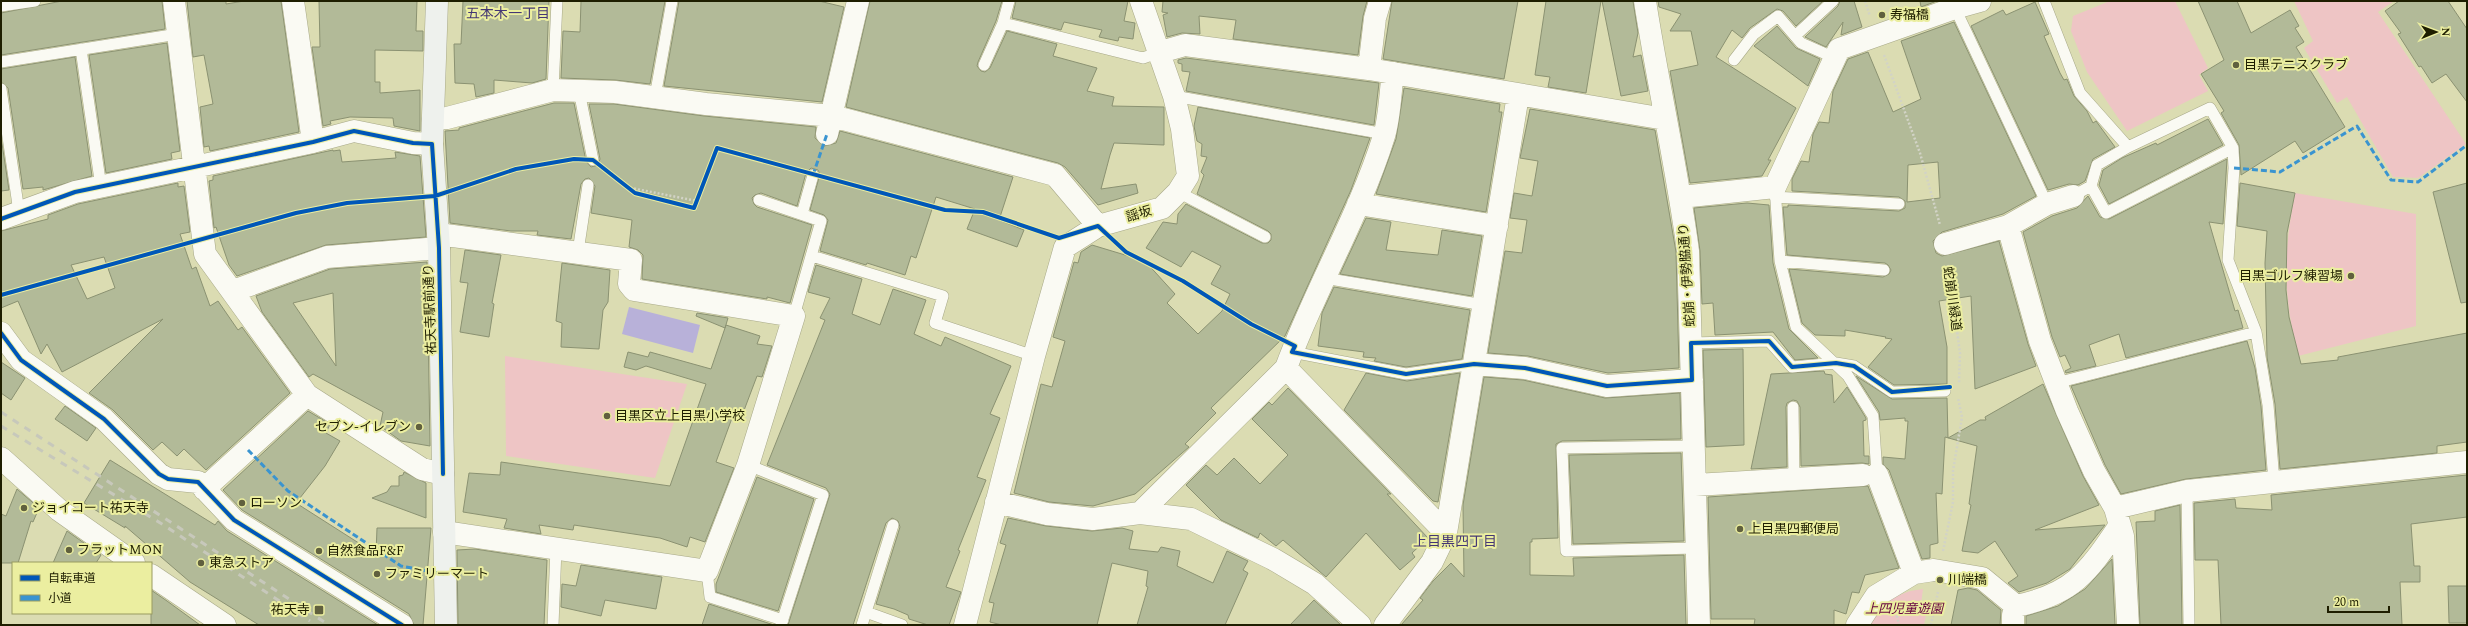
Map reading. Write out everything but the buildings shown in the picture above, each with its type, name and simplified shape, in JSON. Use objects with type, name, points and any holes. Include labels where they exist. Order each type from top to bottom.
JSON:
[{"type":"street","points":[[174,1],[196,165],[202,238],[205,254],[308,395],[422,469],[443,474]]},
{"type":"street","points":[[293,1],[313,142]]},
{"type":"street","name":"祐天寺駅前通り","points":[[437,1],[432,144],[438,241],[446,625]]},
{"type":"street","points":[[829,125],[858,1]]},
{"type":"street","name":"謡坂","points":[[965,625],[1034,356],[1065,247],[1098,226],[1162,208],[1178,192],[1188,176],[1182,129],[1174,96],[1140,1]]},
{"type":"street","points":[[1369,69],[1375,18],[1380,1]]},
{"type":"street","name":"蛇崩・伊勢脇通り","points":[[1646,1],[1665,118],[1681,197],[1688,251],[1698,625]]},
{"type":"street","points":[[1681,197],[1775,192],[1839,49],[1955,8],[1980,1]]},
{"type":"street","points":[[1157,52],[1185,46],[1369,69],[1518,96],[1665,118]]},
{"type":"street","points":[[1140,513],[1289,360],[1358,204],[1385,134],[1393,73]]},
{"type":"street","points":[[433,119],[447,118],[552,90],[615,92],[655,97],[829,125],[1055,174],[1098,226]]},
{"type":"street","points":[[1385,625],[1432,562],[1446,533],[1518,96]]},
{"type":"street","points":[[10,216],[75,192],[196,165],[313,142],[354,131],[413,143],[432,144]]},
{"type":"street","points":[[1945,244],[2008,226],[2047,204],[2082,191]]},
{"type":"street","points":[[1358,204],[1497,226]]},
{"type":"street","points":[[2008,226],[2040,341],[2056,384],[2094,471],[2118,516],[2123,536],[2128,625]]},
{"type":"street","points":[[233,291],[327,257],[438,241],[578,252],[631,260],[629,284],[634,290],[794,316],[748,465],[707,571],[444,532]]},
{"type":"street","points":[[1,333],[21,360],[104,420],[159,474],[168,479],[198,482],[234,520],[402,625]]},
{"type":"street","points":[[1289,360],[1446,533]]},
{"type":"street","points":[[1474,364],[1525,368],[1607,386],[1692,380]]},
{"type":"street","points":[[204,489],[308,395]]},
{"type":"street","points":[[1,458],[59,510],[133,562]]},
{"type":"street","points":[[1857,625],[1876,596],[1927,572],[1982,578],[2015,615],[2036,602],[2065,589],[2092,566],[2118,516],[2187,491],[2467,462]]},
{"type":"street","points":[[1695,485],[1870,474],[1927,572]]},
{"type":"street","points":[[996,502],[1047,514],[1094,519],[1140,513],[1190,519],[1232,537],[1274,559],[1315,584],[1360,625]]},
{"type":"street","points":[[152,576],[225,625]]},
{"type":"lane","points":[[1,6],[35,1]]},
{"type":"lane","points":[[552,90],[557,1]]},
{"type":"lane","points":[[655,97],[672,1]]},
{"type":"lane","points":[[984,65],[1003,22],[1009,1]]},
{"type":"lane","points":[[1795,36],[1833,1]]},
{"type":"lane","points":[[2044,1],[2080,93],[2128,147]]},
{"type":"lane","points":[[1955,8],[2047,204]]},
{"type":"lane","points":[[1734,60],[1754,34],[1778,16],[1801,43],[1835,58]]},
{"type":"lane","points":[[1003,22],[1143,58],[1157,52]]},
{"type":"lane","points":[[1,62],[178,34]]},
{"type":"lane","points":[[81,49],[101,186]]},
{"type":"lane","points":[[1,89],[10,216]]},
{"type":"lane","points":[[579,91],[593,160]]},
{"type":"lane","points":[[1174,96],[1385,134]]},
{"type":"lane","points":[[2233,148],[2106,213],[2082,191],[2097,165],[2128,147],[2210,108],[2233,148],[2234,168],[2228,260],[2256,332],[2268,405],[2274,482]]},
{"type":"lane","points":[[802,214],[814,175]]},
{"type":"lane","points":[[578,252],[588,185]]},
{"type":"lane","points":[[1178,192],[1265,237]]},
{"type":"lane","points":[[1870,474],[1873,416],[1848,376],[1836,363],[1796,327],[1780,261],[1775,192],[1899,204]]},
{"type":"lane","points":[[759,200],[821,221],[794,316]]},
{"type":"lane","points":[[812,256],[943,296],[935,323],[1034,356]]},
{"type":"lane","points":[[1780,261],[1884,270]]},
{"type":"lane","points":[[1324,278],[1484,305]]},
{"type":"lane","points":[[2056,384],[2256,332]]},
{"type":"lane","points":[[1691,343],[1769,341],[1792,367],[1836,363],[1854,366],[1892,392],[1944,392]]},
{"type":"lane","points":[[1289,360],[1406,374],[1474,364]]},
{"type":"lane","points":[[1793,407],[1794,479]]},
{"type":"lane","points":[[1694,446],[1562,448],[1566,551],[1696,548]]},
{"type":"lane","points":[[707,571],[710,597],[782,622],[823,495],[748,465]]},
{"type":"lane","points":[[2187,491],[2189,625]]},
{"type":"lane","points":[[862,625],[893,525]]},
{"type":"lane","points":[[553,625],[556,548]]},
{"type":"lane","points":[[866,612],[902,625]]},
{"type":"path","points":[[1,295],[296,213],[347,203],[435,196],[516,169],[574,159],[593,160],[626,187],[697,201],[717,148],[944,210],[983,212],[1073,242]]},
{"type":"path","points":[[1927,572],[1926,584],[1936,586],[1938,589],[1931,625]]},
{"type":"path","points":[[1888,610],[1895,608],[1934,612]]},
{"type":"path","points":[[1895,608],[1899,625]]},
{"type":"green space","points":[[2110,1],[2175,1],[2208,68],[2199,75],[2208,91],[2127,131],[2087,72],[2071,31],[2073,16]]},
{"type":"green space","points":[[2294,1],[2394,1],[2378,12],[2466,144],[2418,178],[2393,177],[2347,97],[2337,103],[2304,48],[2313,41]]},
{"type":"green space","name":"目黒ゴルフ練習場","points":[[2295,193],[2416,214],[2416,326],[2298,356],[2287,293],[2286,274],[2288,236]]},
{"type":"green space","points":[[505,356],[687,384],[655,478],[506,456]]},
{"type":"green space","name":"上四児童遊園","points":[[1923,589],[1920,611],[1926,615],[1924,625],[1865,625],[1879,603],[1910,591]]},
{"type":"shaded area","points":[[629,307],[700,325],[693,353],[622,334]]},
{"type":"railway","points":[[1,412],[329,625]]},
{"type":"railway","points":[[1,426],[162,524],[310,621]]},
{"type":"marked path","points":[[2234,168],[2280,172],[2357,126],[2391,180],[2418,182],[2467,145]]},
{"type":"marked path","points":[[813,175],[827,134]]},
{"type":"marked path","points":[[248,450],[288,491],[401,566],[444,574]]},
{"type":"cycle path","points":[[1,219],[75,192],[313,142],[354,131],[413,143],[432,144],[439,248],[443,474]]},
{"type":"cycle path","points":[[1,295],[296,213],[347,203],[435,196],[516,169],[574,159],[593,160],[635,193],[694,208],[717,148],[945,210],[983,212],[1059,238],[1098,226],[1126,252],[1183,281],[1251,324],[1295,346],[1292,352],[1406,374],[1474,364],[1525,368],[1607,386],[1692,380],[1691,343],[1769,341],[1792,367],[1836,363],[1854,366],[1892,392],[1950,387]]},
{"type":"cycle path","points":[[1,333],[21,360],[104,419],[159,474],[168,479],[198,482],[234,520],[402,625]]},
{"type":"place","name":"寿福橋","points":[[1882,15]]},
{"type":"place","name":"目黒テニスクラブ","points":[[2236,65]]},
{"type":"place","name":"目黒ゴルフ練習場","points":[[2351,276]]},
{"type":"place","name":"目黒区立上目黒小学校","points":[[607,416]]},
{"type":"place","name":"セブン-イレブン","points":[[419,427]]},
{"type":"place","name":"ローソン","points":[[242,503]]},
{"type":"place","name":"ジョイコート祐天寺","points":[[24,508]]},
{"type":"place","name":"上目黒四郵便局","points":[[1740,529]]},
{"type":"place","name":"フラットMON","points":[[69,550]]},
{"type":"place","name":"自然食品F&F","points":[[319,551]]},
{"type":"place","name":"東急ストア","points":[[201,563]]},
{"type":"place","name":"ファミリーマート","points":[[377,574]]},
{"type":"place","name":"川端橋","points":[[1940,580]]},
{"type":"place","name":"祐天寺","points":[[319,610]]},
{"type":"district","name":"五本木一丁目","points":[[508,13]]},
{"type":"district","name":"上目黒四丁目","points":[[1455,541]]}]
